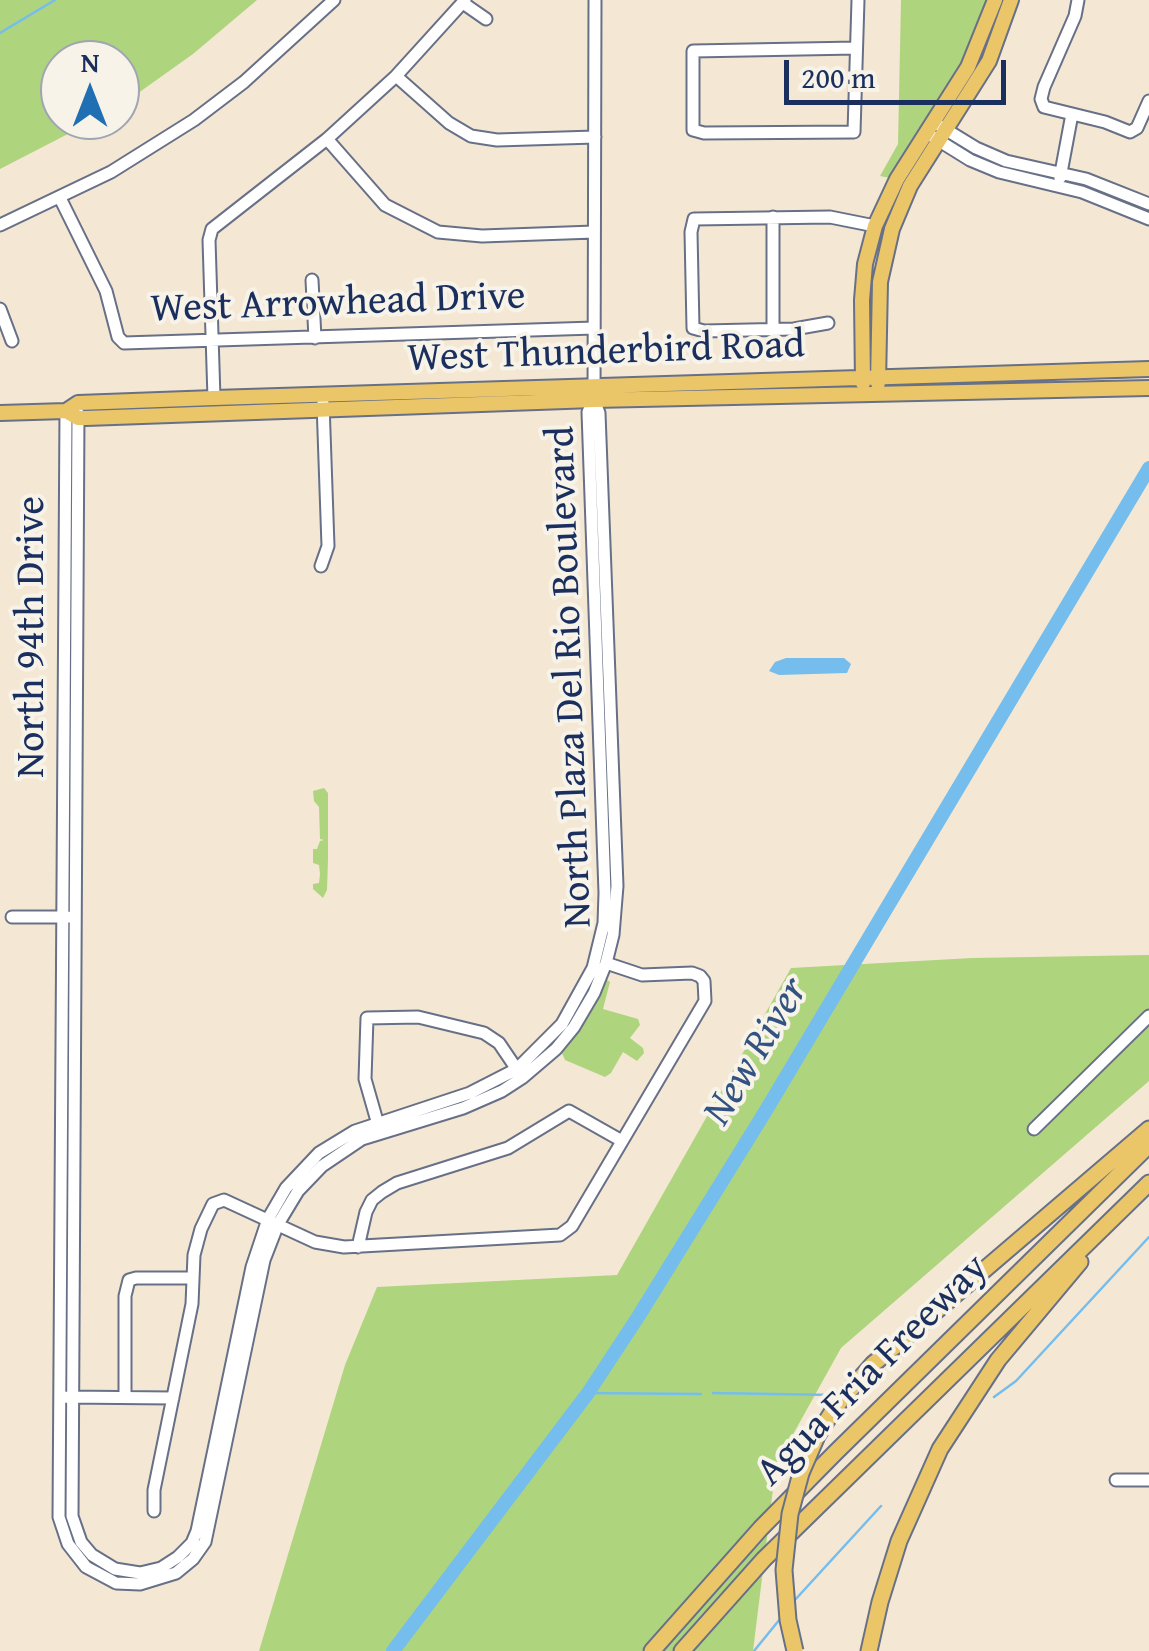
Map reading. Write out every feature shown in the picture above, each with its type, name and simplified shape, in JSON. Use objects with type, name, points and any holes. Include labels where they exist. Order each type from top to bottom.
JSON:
[{"type":"highway","points":[[795,1651],[784,1570],[787,1532],[801,1473],[836,1406],[894,1347],[1149,1130]]},
{"type":"highway","name":"Agua Fria Freeway","points":[[652,1651],[749,1541],[836,1452],[1149,1145]]},
{"type":"highway","name":"Agua Fria Freeway","points":[[682,1651],[764,1560],[1149,1182]]},
{"type":"highway","points":[[869,1651],[894,1556],[940,1449],[998,1360],[1081,1262],[1108,1222]]},
{"type":"main road","points":[[882,267],[899,210],[968,67],[995,0]]},
{"type":"main road","points":[[874,383],[863,290],[875,226],[896,181],[990,62],[1011,0]]},
{"type":"main road","points":[[874,383],[882,267],[882,242],[875,226]]},
{"type":"main road","name":"West Thunderbird Road","points":[[74,411],[160,415],[323,411],[594,392],[1142,369]]},
{"type":"main road","name":"West Thunderbird Road","points":[[0,414],[322,394],[860,394],[874,383],[1149,388]]},
{"type":"main road","points":[[160,415],[211,404],[214,398]]},
{"type":"street","points":[[0,225],[111,172],[194,120],[244,82],[334,0]]},
{"type":"street","name":"North Plaza Del Rio Boulevard","points":[[323,1158],[374,1134],[463,1108],[502,1091],[556,1049],[606,963],[617,886],[608,802],[597,491],[588,412],[594,392],[594,0]]},
{"type":"street","points":[[856,48],[693,50],[693,130],[854,132],[858,0]]},
{"type":"street","points":[[1078,0],[1044,88],[1044,107],[1130,132],[1138,128],[1149,101]]},
{"type":"street","points":[[214,398],[212,229],[327,140],[396,76],[464,2],[486,19]]},
{"type":"street","points":[[396,76],[448,124],[471,136],[497,140],[594,137]]},
{"type":"street","points":[[1059,180],[1072,114]]},
{"type":"street","points":[[936,131],[984,167],[1097,183],[1149,204]]},
{"type":"street","points":[[327,140],[385,205],[438,232],[482,236],[594,232]]},
{"type":"street","points":[[1059,180],[1149,219]]},
{"type":"street","name":"West Arrowhead Drive","points":[[60,198],[106,290],[118,337],[124,344],[594,328]]},
{"type":"street","points":[[828,323],[773,330],[693,328],[694,220],[830,217],[875,226]]},
{"type":"street","points":[[773,218],[773,330]]},
{"type":"street","points":[[312,280],[315,338]]},
{"type":"street","points":[[0,309],[12,341]]},
{"type":"street","points":[[320,566],[328,546],[322,394]]},
{"type":"street","name":"North 94th Drive","points":[[74,411],[66,1397],[71,1506],[77,1534],[92,1556],[123,1572],[150,1577]]},
{"type":"street","points":[[12,917],[69,917]]},
{"type":"street","name":"North Plaza Del Rio Boulevard","points":[[577,1013],[609,924]]},
{"type":"street","points":[[154,1511],[154,1490],[192,1304],[194,1255],[210,1210],[219,1200],[315,1242],[358,1247],[549,1237],[566,1232],[704,1002],[704,981],[692,974],[642,975],[606,963]]},
{"type":"street","points":[[1034,1129],[1149,1016]]},
{"type":"street","points":[[376,1121],[365,1079],[368,1018],[418,1017],[484,1033],[499,1043],[520,1074]]},
{"type":"street","name":"North Plaza Del Rio Boulevard","points":[[150,1577],[185,1551],[197,1532],[252,1267],[273,1222],[323,1158],[355,1130],[520,1074]]},
{"type":"street","points":[[358,1247],[366,1212],[382,1192],[397,1183],[508,1148],[569,1111],[622,1141]]},
{"type":"street","points":[[125,1397],[125,1296],[129,1280],[194,1278]]},
{"type":"street","points":[[66,1397],[172,1398]]},
{"type":"street","points":[[1116,1480],[1149,1480]]},
{"type":"green space","points":[[0,0],[257,0],[140,92],[140,40],[40,40],[40,140],[56,140],[0,169]]},
{"type":"green space","points":[[901,0],[988,0],[966,57],[890,178],[880,176],[898,144]]},
{"type":"green space","points":[[324,788],[328,793],[328,860],[323,898],[313,889],[320,874],[319,865],[313,863],[313,849],[324,840],[320,839],[319,807],[313,791]]},
{"type":"green space","points":[[1149,955],[1149,1081],[841,1348],[776,1465],[753,1651],[259,1651],[345,1365],[377,1287],[617,1275],[791,968],[972,958]]},
{"type":"green space","points":[[607,980],[610,982],[603,1009],[638,1019],[640,1025],[630,1038],[644,1053],[637,1061],[623,1052],[605,1077],[565,1060],[562,1053],[581,1029]]},
{"type":"water","points":[[786,658],[844,658],[851,664],[847,673],[779,675],[769,671],[775,662]]},
{"type":"waterway","points":[[0,33],[55,0]]},
{"type":"waterway","name":"New River","points":[[393,1651],[588,1393],[638,1317],[765,1112],[1149,468]]},
{"type":"waterway","points":[[994,1397],[1016,1381],[1149,1237]]},
{"type":"waterway","points":[[588,1393],[701,1394]]},
{"type":"waterway","points":[[713,1393],[835,1395]]},
{"type":"waterway","points":[[794,1601],[881,1506]]},
{"type":"waterway","points":[[754,1651],[780,1619]]}]
